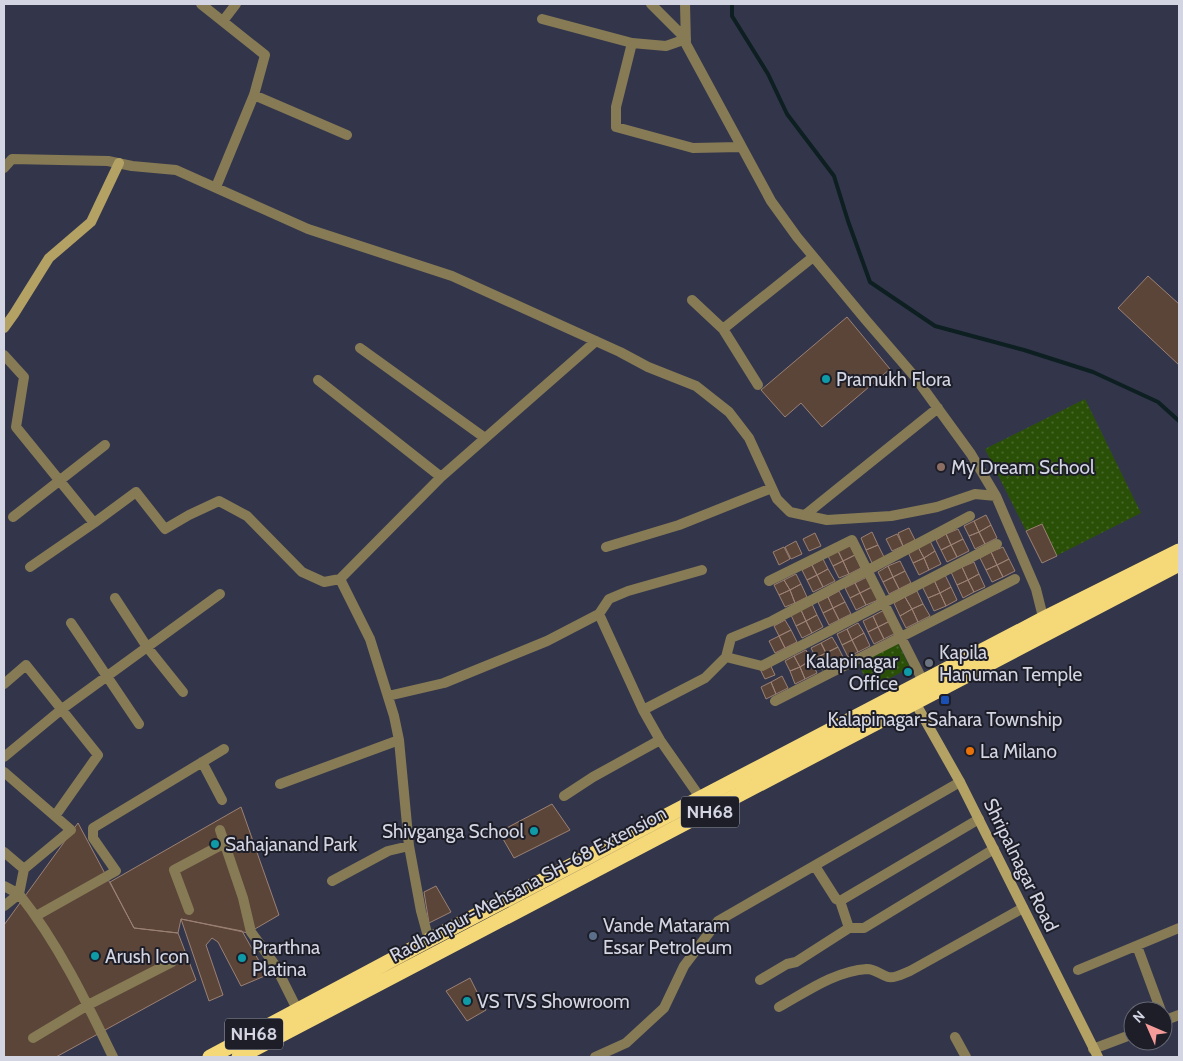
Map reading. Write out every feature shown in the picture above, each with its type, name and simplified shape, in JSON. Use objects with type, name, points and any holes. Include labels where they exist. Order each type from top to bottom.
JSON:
[{"type":"highway","name":"NH68","points":[[210,1057],[255,1047],[298,1011],[429,940],[700,799],[912,696],[923,681],[1045,626],[1179,551]]},
{"type":"highway","name":"Radhanpur-Mehsana SH-68 Extension","points":[[239,1057],[710,812],[912,696],[1045,626],[1179,564]]},
{"type":"street","points":[[201,4],[265,55],[254,95],[216,187]]},
{"type":"street","points":[[223,21],[236,4]]},
{"type":"street","points":[[651,4],[686,39]]},
{"type":"street","points":[[684,4],[686,44],[740,147],[771,201],[813,257],[915,377],[971,454],[996,496],[1036,589],[1045,626]]},
{"type":"street","points":[[542,19],[632,43],[666,46],[686,39]]},
{"type":"street","points":[[632,43],[616,107],[616,127],[693,148],[740,147]]},
{"type":"street","points":[[254,95],[347,135]]},
{"type":"street","points":[[4,168],[12,159],[108,161],[132,166],[176,170],[308,229],[452,276],[620,352],[648,367],[696,386],[729,412],[749,438],[777,499],[790,512],[827,520],[892,516],[938,507],[975,494],[996,496]]},
{"type":"street","points":[[4,328],[49,258],[92,222],[118,163]]},
{"type":"street","points":[[723,330],[813,257]]},
{"type":"street","points":[[692,300],[723,330],[758,385]]},
{"type":"street","points":[[30,567],[136,492],[166,529],[219,501],[247,516],[302,572],[324,582],[340,579],[441,477],[596,341]]},
{"type":"street","points":[[360,348],[485,438]]},
{"type":"street","points":[[4,355],[24,378],[16,427],[94,523]]},
{"type":"street","points":[[318,380],[441,477]]},
{"type":"street","points":[[805,515],[938,408]]},
{"type":"street","points":[[13,517],[105,445]]},
{"type":"street","points":[[606,547],[680,525],[772,488]]},
{"type":"street","points":[[643,710],[705,678],[726,657],[731,638],[772,621],[970,516]]},
{"type":"street","points":[[769,581],[852,540],[923,681]]},
{"type":"street","points":[[726,657],[762,666],[997,544]]},
{"type":"street","points":[[388,696],[444,683],[547,641],[599,614],[609,599],[628,591],[702,570]]},
{"type":"street","points":[[775,701],[1014,578]]},
{"type":"street","points":[[340,579],[370,639],[394,716],[399,740],[409,846],[421,911],[429,940]]},
{"type":"street","points":[[4,758],[62,709],[220,594]]},
{"type":"street","points":[[115,598],[147,647],[183,692]]},
{"type":"street","points":[[599,614],[643,710],[660,740],[710,812]]},
{"type":"street","points":[[71,623],[139,724]]},
{"type":"street","points":[[4,684],[26,665],[98,755],[54,816]]},
{"type":"street","name":"Shripalnagar Road","points":[[912,696],[960,782],[1096,1053]]},
{"type":"street","points":[[280,784],[399,740]]},
{"type":"street","points":[[564,796],[593,777],[660,740]]},
{"type":"street","points":[[36,916],[116,872],[93,838],[93,828],[224,749]]},
{"type":"street","points":[[202,762],[222,800]]},
{"type":"street","points":[[4,772],[72,830],[24,869],[19,894],[4,906]]},
{"type":"street","points":[[595,1057],[626,1043],[664,1008],[684,966],[718,921],[960,782]]},
{"type":"street","points":[[840,900],[979,819]]},
{"type":"street","points":[[220,830],[243,898],[251,932],[275,965],[298,1011]]},
{"type":"street","points":[[189,910],[174,870],[224,844]]},
{"type":"street","points":[[332,881],[388,851],[409,846]]},
{"type":"street","points":[[760,980],[787,964],[796,962],[849,928],[864,928],[994,849]]},
{"type":"street","points":[[4,852],[24,869]]},
{"type":"street","points":[[815,866],[836,899],[840,900],[849,928]]},
{"type":"street","points":[[4,886],[19,894],[36,916],[88,1005],[113,1057]]},
{"type":"street","points":[[779,1007],[831,978],[868,969],[888,977],[894,977],[910,971],[1023,908]]},
{"type":"street","points":[[1078,970],[1179,928]]},
{"type":"street","points":[[1137,946],[1157,1001]]},
{"type":"street","points":[[33,1038],[88,1005],[172,962]]},
{"type":"street","points":[[955,1036],[966,1057]]},
{"type":"street","points":[[1096,1053],[1123,1039]]},
{"type":"green space","points":[[1085,399],[1141,513],[1042,563],[985,449]]},
{"type":"green space","points":[[898,643],[910,668],[870,688],[858,663]]},
{"type":"building","points":[[1148,276],[1179,304],[1179,365],[1118,308]]},
{"type":"building","name":"Pramukh Flora","points":[[847,317],[890,369],[822,427],[801,403],[785,417],[761,390]]},
{"type":"building","points":[[986,515],[991,525],[979,532],[974,521]]},
{"type":"building","points":[[974,521],[979,532],[969,536],[964,526]]},
{"type":"building","points":[[1042,524],[1057,556],[1042,563],[1026,531]]},
{"type":"building","points":[[991,525],[997,538],[985,544],[979,532]]},
{"type":"building","points":[[909,528],[915,540],[903,546],[898,533]]},
{"type":"building","points":[[958,529],[963,539],[951,545],[946,534]]},
{"type":"building","points":[[872,532],[878,545],[866,550],[861,538]]},
{"type":"building","points":[[979,532],[985,544],[975,549],[969,536]]},
{"type":"building","points":[[815,533],[821,546],[809,551],[803,539]]},
{"type":"building","points":[[897,534],[903,546],[892,551],[886,539]]},
{"type":"building","points":[[946,534],[951,545],[941,550],[936,540]]},
{"type":"building","points":[[963,539],[969,551],[957,557],[951,545]]},
{"type":"building","points":[[796,541],[802,554],[791,559],[785,547]]},
{"type":"building","points":[[930,541],[935,551],[924,558],[918,547]]},
{"type":"building","points":[[850,545],[855,555],[843,561],[838,551]]},
{"type":"building","points":[[878,545],[884,557],[872,563],[866,550]]},
{"type":"building","points":[[951,545],[957,557],[947,562],[941,550]]},
{"type":"building","points":[[784,547],[790,559],[779,565],[773,552]]},
{"type":"building","points":[[918,547],[924,558],[913,563],[908,552]]},
{"type":"building","points":[[1003,547],[1009,559],[997,565],[991,552]]},
{"type":"building","points":[[838,551],[843,561],[833,566],[828,556]]},
{"type":"building","points":[[935,551],[941,564],[929,570],[924,558]]},
{"type":"building","points":[[991,552],[997,565],[986,570],[980,558]]},
{"type":"building","points":[[855,555],[861,568],[849,574],[843,561]]},
{"type":"building","points":[[924,558],[929,570],[919,575],[913,563]]},
{"type":"building","points":[[823,559],[828,569],[817,575],[812,565]]},
{"type":"building","points":[[1009,559],[1015,571],[1003,577],[997,565]]},
{"type":"building","points":[[843,561],[849,574],[839,578],[833,566]]},
{"type":"building","points":[[900,561],[905,571],[893,577],[888,566]]},
{"type":"building","points":[[974,562],[979,574],[968,580],[962,567]]},
{"type":"building","points":[[812,565],[817,575],[807,580],[802,570]]},
{"type":"building","points":[[997,565],[1003,577],[992,582],[986,570]]},
{"type":"building","points":[[888,566],[893,577],[883,582],[878,572]]},
{"type":"building","points":[[962,567],[968,580],[957,585],[951,572]]},
{"type":"building","points":[[828,569],[835,581],[823,587],[817,575]]},
{"type":"building","points":[[905,571],[911,583],[899,589],[893,577]]},
{"type":"building","points":[[796,574],[801,584],[790,590],[784,580]]},
{"type":"building","points":[[979,574],[985,587],[974,592],[968,580]]},
{"type":"building","points":[[817,575],[823,587],[813,592],[807,580]]},
{"type":"building","points":[[945,575],[951,587],[940,593],[934,580]]},
{"type":"building","points":[[867,577],[872,587],[860,593],[855,583]]},
{"type":"building","points":[[893,577],[899,589],[889,594],[883,582]]},
{"type":"building","points":[[784,580],[790,590],[779,595],[774,585]]},
{"type":"building","points":[[934,580],[940,593],[928,598],[922,586]]},
{"type":"building","points":[[968,580],[974,592],[963,598],[957,585]]},
{"type":"building","points":[[855,583],[860,593],[850,598],[845,588]]},
{"type":"building","points":[[801,584],[807,597],[795,603],[790,590]]},
{"type":"building","points":[[872,587],[878,600],[866,605],[860,593]]},
{"type":"building","points":[[951,587],[957,600],[946,606],[940,593]]},
{"type":"building","points":[[790,590],[795,603],[785,607],[779,595]]},
{"type":"building","points":[[839,591],[845,602],[833,608],[828,597]]},
{"type":"building","points":[[917,591],[923,604],[912,609],[905,597]]},
{"type":"building","points":[[860,593],[866,605],[856,610],[850,598]]},
{"type":"building","points":[[940,593],[946,606],[934,611],[928,598]]},
{"type":"building","points":[[828,597],[833,608],[823,613],[818,602]]},
{"type":"building","points":[[905,597],[912,609],[900,616],[894,603]]},
{"type":"building","points":[[845,602],[851,614],[839,620],[833,608]]},
{"type":"building","points":[[812,604],[817,615],[806,621],[801,610]]},
{"type":"building","points":[[923,604],[930,616],[918,622],[912,609]]},
{"type":"building","points":[[833,608],[839,620],[829,625],[823,613]]},
{"type":"building","points":[[912,609],[918,622],[906,628],[900,616]]},
{"type":"building","points":[[801,610],[806,621],[796,626],[791,615]]},
{"type":"building","points":[[884,610],[890,621],[878,627],[873,616]]},
{"type":"building","points":[[817,615],[823,627],[812,633],[806,621]]},
{"type":"building","points":[[873,616],[878,627],[868,632],[863,621]]},
{"type":"building","points":[[785,620],[791,630],[779,636],[774,626]]},
{"type":"building","points":[[806,621],[812,633],[802,638],[796,626]]},
{"type":"building","points":[[890,621],[896,633],[884,639],[878,627]]},
{"type":"building","points":[[858,623],[864,633],[852,640],[847,629]]},
{"type":"building","points":[[878,627],[884,639],[874,644],[868,632]]},
{"type":"building","points":[[847,629],[852,640],[842,645],[837,634]]},
{"type":"building","points":[[791,630],[797,642],[785,648],[779,636]]},
{"type":"building","points":[[864,633],[870,646],[858,652],[852,640]]},
{"type":"building","points":[[779,636],[785,648],[775,653],[769,641]]},
{"type":"building","points":[[832,637],[838,647],[826,653],[821,643]]},
{"type":"building","points":[[852,640],[858,652],[848,657],[842,645]]},
{"type":"building","points":[[821,643],[826,653],[816,658],[811,648]]},
{"type":"building","points":[[838,647],[844,659],[832,665],[826,653]]},
{"type":"building","points":[[806,650],[811,660],[800,667],[794,656]]},
{"type":"building","points":[[826,653],[832,665],[822,670],[816,658]]},
{"type":"building","points":[[794,656],[800,667],[790,671],[785,661]]},
{"type":"building","points":[[811,660],[817,673],[805,679],[800,667]]},
{"type":"building","points":[[770,664],[775,675],[765,679],[760,669]]},
{"type":"building","points":[[800,667],[805,679],[795,684],[790,671]]},
{"type":"building","points":[[782,676],[788,688],[776,694],[771,682]]},
{"type":"building","points":[[771,682],[776,694],[766,699],[761,687]]},
{"type":"building","name":"Shivganga School","points":[[552,804],[570,830],[514,858],[499,832]]},
{"type":"building","name":"Sahajanand Park","points":[[241,807],[279,915],[248,933],[181,919],[178,933],[134,928],[110,882]]},
{"type":"building","name":"Arush Icon","points":[[78,823],[134,928],[178,933],[196,980],[56,1057],[4,1057],[4,925]]},
{"type":"building","points":[[436,886],[451,912],[429,923],[424,892]]},
{"type":"building","name":"Prarthna Platina","points":[[181,919],[242,931],[267,975],[241,986],[218,942],[212,938],[206,945],[223,995],[209,1001]]},
{"type":"building","name":"VS TVS Showroom","points":[[470,978],[486,1010],[467,1021],[446,991]]},
{"type":"waterway","points":[[732,4],[732,16],[768,74],[787,114],[834,176],[870,282],[935,326],[1024,350],[1093,372],[1158,402],[1179,421]]},
{"type":"place","name":"Pramukh Flora","points":[[826,379]]},
{"type":"place","name":"My Dream School","points":[[941,467]]},
{"type":"place","name":"Kapila Hanuman Temple","points":[[929,663]]},
{"type":"place","name":"Kalapinagar Office","points":[[908,672]]},
{"type":"place","name":"Kalapinagar-Sahara Township","points":[[945,700]]},
{"type":"place","name":"La Milano","points":[[970,751]]},
{"type":"place","name":"Shivganga School","points":[[534,831]]},
{"type":"place","name":"Sahajanand Park","points":[[215,844]]},
{"type":"place","name":"Vande Mataram Essar Petroleum","points":[[593,936]]},
{"type":"place","name":"Arush Icon","points":[[95,956]]},
{"type":"place","name":"Prarthna Platina","points":[[242,958]]},
{"type":"place","name":"VS TVS Showroom","points":[[467,1001]]}]
